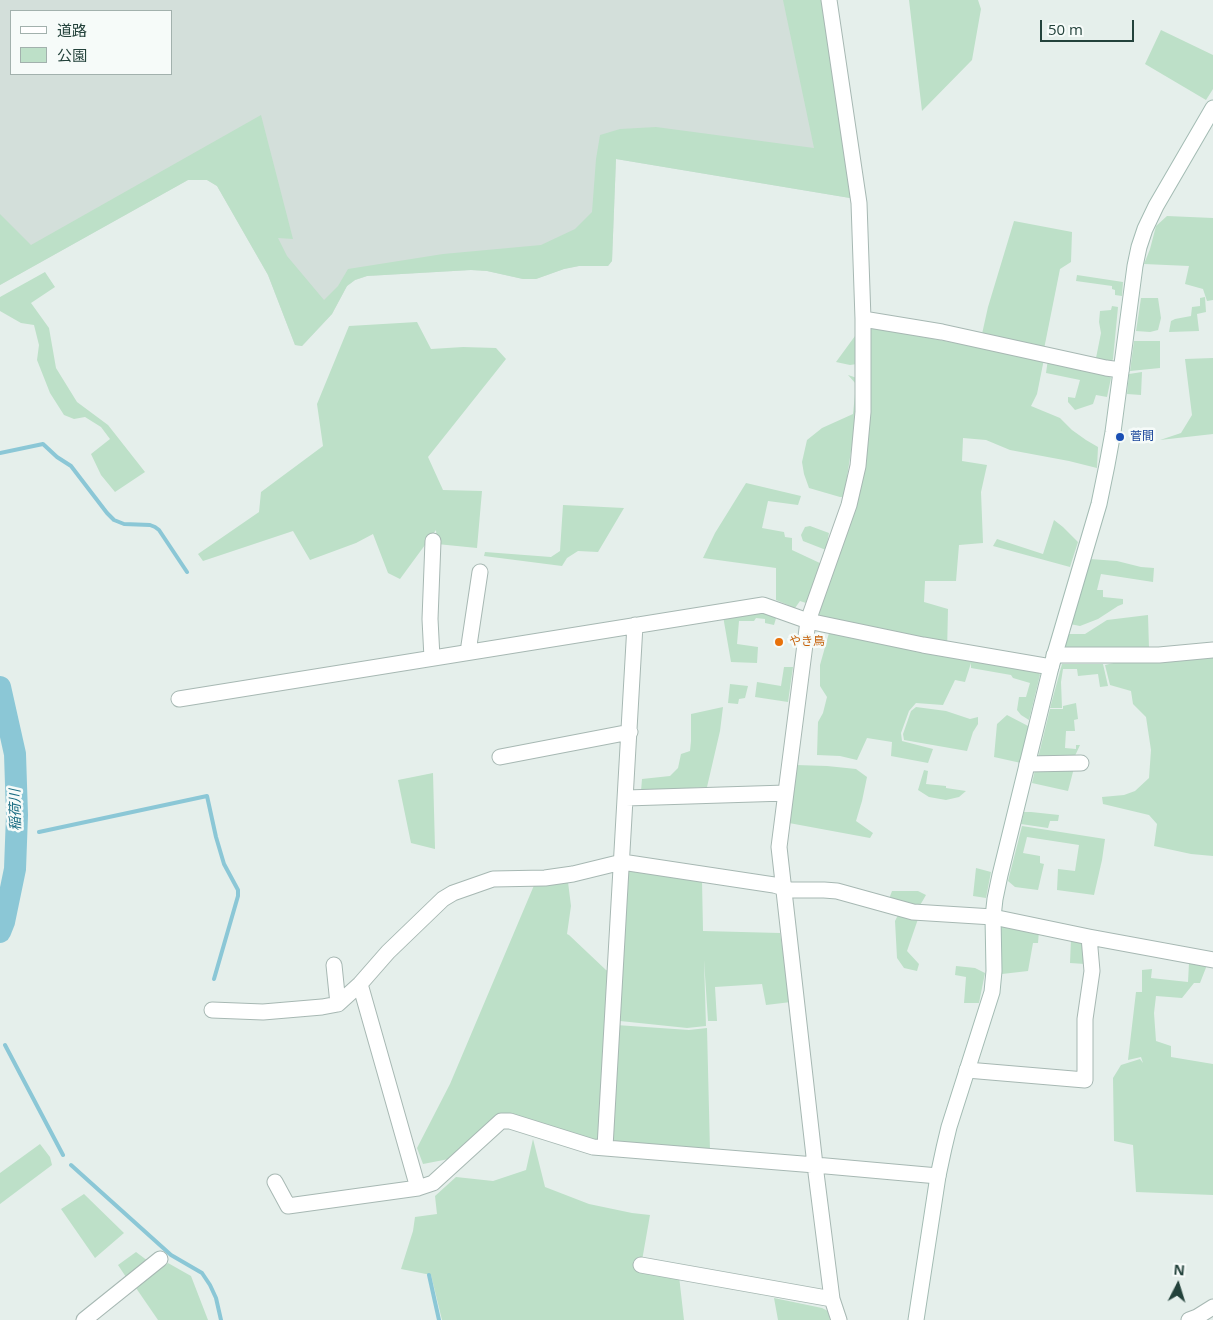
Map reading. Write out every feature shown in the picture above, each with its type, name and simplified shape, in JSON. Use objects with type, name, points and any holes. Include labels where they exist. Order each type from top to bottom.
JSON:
[{"type":"street","points":[[829,0],[859,202],[863,319],[863,412],[858,466],[849,505],[808,621],[779,847],[815,1164],[832,1298],[839,1320]]},
{"type":"street","points":[[916,1320],[938,1176],[949,1127],[992,992],[994,972],[993,917],[1000,875],[1052,661],[1099,504],[1113,432],[1135,266],[1145,229],[1156,206],[1213,108]]},
{"type":"street","points":[[863,319],[942,332],[1121,370]]},
{"type":"street","points":[[432,658],[430,619],[434,541]]},
{"type":"street","points":[[468,652],[480,572]]},
{"type":"street","points":[[179,699],[764,605],[808,621],[923,645],[1052,661],[1213,650]]},
{"type":"street","points":[[605,1147],[635,625]]},
{"type":"street","points":[[500,757],[630,732]]},
{"type":"street","points":[[1027,764],[1081,763]]},
{"type":"street","points":[[626,798],[786,793]]},
{"type":"street","points":[[212,1010],[263,1012],[338,1004],[360,984],[388,952],[443,899],[453,893],[493,879],[545,878],[573,874],[622,862],[774,885],[790,890],[837,891],[913,912],[993,917],[1213,960]]},
{"type":"street","points":[[967,1070],[1085,1080],[1085,1019],[1092,971],[1089,937]]},
{"type":"street","points":[[334,965],[338,1004]]},
{"type":"street","points":[[360,984],[418,1188]]},
{"type":"street","points":[[275,1182],[288,1206],[418,1188],[433,1183],[501,1121],[510,1120],[593,1147],[815,1164],[938,1176]]},
{"type":"street","points":[[84,1320],[160,1259]]},
{"type":"street","points":[[641,1265],[832,1298]]},
{"type":"street","points":[[1189,1320],[1213,1307]]},
{"type":"shaded area","points":[[0,0],[824,0],[850,198],[616,159],[612,261],[608,266],[579,266],[536,279],[523,279],[487,271],[471,270],[367,276],[355,280],[347,286],[332,314],[302,346],[295,345],[268,275],[217,186],[207,180],[188,180],[0,285]]},
{"type":"green space","points":[[783,0],[824,0],[853,196],[850,198],[616,159],[612,261],[608,266],[579,266],[536,279],[523,279],[487,271],[471,270],[367,276],[355,280],[347,286],[332,314],[302,346],[295,345],[268,275],[217,186],[207,180],[188,180],[0,285],[0,214],[31,245],[261,115],[293,239],[278,238],[287,256],[324,300],[338,286],[348,269],[443,254],[541,245],[575,229],[592,212],[600,135],[620,129],[656,127],[814,148]]},
{"type":"green space","points":[[909,0],[978,0],[981,9],[972,60],[922,111]]},
{"type":"green space","points":[[1161,30],[1213,55],[1213,89],[1206,100],[1145,64]]},
{"type":"green space","points":[[1167,216],[1213,218],[1213,300],[1207,301],[1203,289],[1185,284],[1189,266],[1144,264],[1156,226]]},
{"type":"green space","points":[[1014,221],[1072,232],[1071,262],[1060,269],[1044,349],[982,334],[988,307]]},
{"type":"green space","points":[[45,272],[55,287],[31,303],[49,328],[56,368],[77,402],[108,425],[145,472],[115,492],[101,475],[91,454],[110,439],[101,427],[85,417],[74,419],[64,415],[50,393],[37,360],[39,345],[34,325],[21,323],[0,311],[0,297]]},
{"type":"green space","points":[[1077,275],[1123,282],[1122,296],[1115,295],[1115,290],[1112,289],[1112,286],[1076,281]]},
{"type":"green space","points":[[1205,297],[1206,312],[1197,314],[1199,331],[1169,332],[1171,321],[1191,316],[1192,307],[1200,306],[1200,298]]},
{"type":"green space","points":[[1141,298],[1158,298],[1161,318],[1158,330],[1150,332],[1136,331]]},
{"type":"green space","points":[[1112,306],[1118,307],[1113,359],[1111,362],[1096,358],[1101,333],[1100,311],[1111,310]]},
{"type":"green space","points":[[417,322],[431,349],[463,347],[496,348],[506,359],[428,457],[443,490],[482,491],[477,548],[437,544],[436,530],[400,579],[388,573],[373,534],[356,543],[310,560],[293,531],[203,561],[198,554],[259,512],[261,492],[323,446],[317,404],[349,326]]},
{"type":"green space","points":[[868,327],[1044,359],[1037,394],[1031,406],[1060,418],[1072,430],[1098,447],[1097,468],[1010,450],[986,440],[963,438],[962,461],[987,465],[981,492],[983,543],[959,545],[956,581],[925,581],[924,602],[948,609],[947,653],[1038,671],[1040,675],[1029,720],[1017,710],[1019,697],[1026,697],[1030,683],[1013,678],[1011,675],[971,668],[971,663],[965,682],[955,680],[943,705],[916,703],[909,711],[901,733],[902,741],[933,749],[928,763],[891,756],[892,742],[867,738],[857,760],[840,756],[817,755],[818,722],[823,713],[827,697],[820,686],[820,665],[829,633],[814,617],[854,510]]},
{"type":"green space","points":[[855,336],[857,364],[850,365],[836,362]]},
{"type":"green space","points":[[1134,341],[1160,341],[1160,368],[1130,371]]},
{"type":"green space","points":[[1213,358],[1213,434],[1160,440],[1181,433],[1192,415],[1185,359]]},
{"type":"green space","points":[[1048,359],[1108,374],[1111,378],[1107,397],[1096,395],[1093,404],[1075,410],[1068,402],[1068,397],[1075,398],[1080,380],[1046,373]]},
{"type":"green space","points":[[1142,372],[1141,395],[1127,394],[1129,374]]},
{"type":"green space","points":[[848,375],[857,378],[857,385],[853,438],[844,497],[840,497],[809,488],[802,462],[807,440],[822,428],[853,414],[856,384]]},
{"type":"green space","points":[[746,483],[801,496],[798,505],[768,501],[762,528],[784,532],[785,537],[792,538],[792,550],[822,564],[806,603],[800,601],[795,608],[776,600],[776,568],[703,558],[715,533]]},
{"type":"green space","points":[[563,505],[624,508],[598,552],[578,551],[567,558],[562,566],[484,556],[485,552],[551,557],[560,551]]},
{"type":"green space","points":[[1054,520],[1078,542],[1070,567],[993,546],[997,539],[1043,554]]},
{"type":"green space","points":[[810,526],[829,533],[826,550],[803,541],[801,535],[805,527]]},
{"type":"green space","points":[[1090,559],[1117,561],[1154,568],[1153,582],[1101,574],[1097,590],[1103,590],[1103,597],[1123,599],[1123,604],[1098,619],[1080,626],[1070,624]]},
{"type":"green space","points":[[761,609],[777,615],[774,625],[765,623],[765,619],[756,618],[754,621],[739,621],[737,644],[758,647],[757,663],[731,662],[723,616]]},
{"type":"green space","points":[[1148,615],[1149,648],[1065,649],[1067,634],[1085,634],[1107,620]]},
{"type":"green space","points":[[1213,655],[1213,856],[1191,854],[1154,846],[1157,824],[1149,815],[1103,804],[1102,797],[1124,795],[1135,791],[1149,778],[1151,750],[1146,717],[1133,704],[1131,691],[1110,685],[1105,665],[1118,662]]},
{"type":"green space","points":[[1062,664],[1103,664],[1108,686],[1100,687],[1098,674],[1078,676],[1077,669],[1063,669],[1061,682],[1062,708],[1050,708]]},
{"type":"green space","points":[[784,667],[793,667],[788,702],[755,697],[757,682],[781,686]]},
{"type":"green space","points":[[730,684],[748,686],[745,698],[739,699],[738,704],[728,703]]},
{"type":"green space","points":[[1076,703],[1078,719],[1074,720],[1075,731],[1066,731],[1065,748],[1076,749],[1076,745],[1080,745],[1074,758],[1038,758],[1050,709],[1063,709],[1063,706]]},
{"type":"green space","points":[[723,707],[720,731],[707,787],[641,791],[642,779],[670,776],[678,768],[681,754],[690,751],[691,714]]},
{"type":"green space","points":[[916,707],[946,711],[970,719],[978,717],[978,724],[973,732],[967,751],[904,740],[903,734],[911,711]]},
{"type":"green space","points":[[1007,715],[1030,727],[1021,763],[994,757],[997,724]]},
{"type":"green space","points":[[796,765],[856,769],[867,777],[856,821],[873,833],[870,838],[789,823]]},
{"type":"green space","points":[[1074,768],[1068,791],[1032,783],[1035,770]]},
{"type":"green space","points":[[924,770],[928,771],[926,784],[966,791],[959,797],[946,800],[929,797],[918,790]]},
{"type":"green space","points":[[433,773],[435,849],[411,843],[398,780]]},
{"type":"green space","points":[[1024,812],[1059,815],[1058,821],[1050,821],[1048,828],[1021,824]]},
{"type":"green space","points":[[1022,826],[1105,839],[1094,895],[1057,890],[1058,869],[1075,871],[1079,845],[1027,837],[1023,853],[1040,856],[1040,863],[1044,864],[1038,890],[1015,887],[1008,881]]},
{"type":"green space","points":[[976,868],[991,872],[986,898],[973,896]]},
{"type":"green space","points":[[631,870],[702,880],[703,931],[780,933],[791,1002],[766,1005],[762,984],[715,987],[717,1021],[708,1021],[704,960],[706,1026],[687,1028],[620,1021],[625,875]]},
{"type":"green space","points":[[568,882],[571,906],[567,934],[606,970],[611,972],[600,1139],[593,1143],[513,1117],[454,1158],[423,1164],[417,1148],[450,1084],[535,883]]},
{"type":"green space","points":[[892,891],[918,891],[926,895],[919,907],[889,899]]},
{"type":"green space","points":[[898,915],[918,919],[907,951],[919,964],[917,971],[904,968],[897,958],[895,921]]},
{"type":"green space","points":[[1001,925],[1039,931],[1038,943],[1033,943],[1028,971],[1002,974]]},
{"type":"green space","points":[[1071,939],[1082,941],[1085,964],[1070,963]]},
{"type":"green space","points":[[1189,963],[1207,965],[1200,983],[1194,983],[1182,998],[1156,996],[1154,1013],[1156,1041],[1171,1046],[1171,1057],[1213,1064],[1213,1195],[1136,1192],[1133,1145],[1114,1141],[1113,1078],[1121,1065],[1140,1059],[1143,1063],[1141,1057],[1128,1060],[1136,992],[1142,992],[1142,970],[1152,969],[1151,978],[1188,982]]},
{"type":"green space","points":[[956,966],[975,968],[985,973],[979,1003],[964,1003],[966,977],[955,975]]},
{"type":"green space","points":[[616,1025],[689,1030],[707,1028],[710,1151],[621,1144],[611,1139]]},
{"type":"green space","points":[[533,1139],[545,1187],[589,1204],[650,1215],[640,1272],[679,1276],[684,1320],[442,1320],[431,1275],[401,1269],[413,1231],[415,1217],[437,1214],[435,1196],[456,1177],[493,1181],[526,1170]]},
{"type":"green space","points":[[40,1144],[50,1157],[52,1165],[0,1204],[0,1173]]},
{"type":"green space","points":[[84,1194],[124,1233],[95,1258],[61,1209]]},
{"type":"green space","points":[[136,1252],[148,1261],[126,1277],[118,1265]]},
{"type":"green space","points":[[168,1263],[191,1276],[208,1320],[158,1320],[136,1288]]},
{"type":"green space","points":[[774,1298],[822,1308],[828,1311],[830,1320],[778,1320]]},
{"type":"waterway","points":[[0,453],[43,444],[57,457],[71,466],[114,520],[124,524],[150,525],[159,530],[187,572]]},
{"type":"waterway","name":"稲荷川","points":[[0,687],[15,754],[17,815],[15,869],[4,922],[0,932]]},
{"type":"waterway","points":[[39,832],[207,796],[224,864],[238,890],[238,896],[214,979]]},
{"type":"waterway","points":[[5,1045],[63,1155]]},
{"type":"waterway","points":[[71,1165],[171,1255],[202,1273],[216,1298],[221,1320]]},
{"type":"waterway","points":[[429,1275],[439,1320]]},
{"type":"place","name":"菅間","points":[[1120,437]]},
{"type":"place","name":"やき鳥","points":[[779,642]]}]
